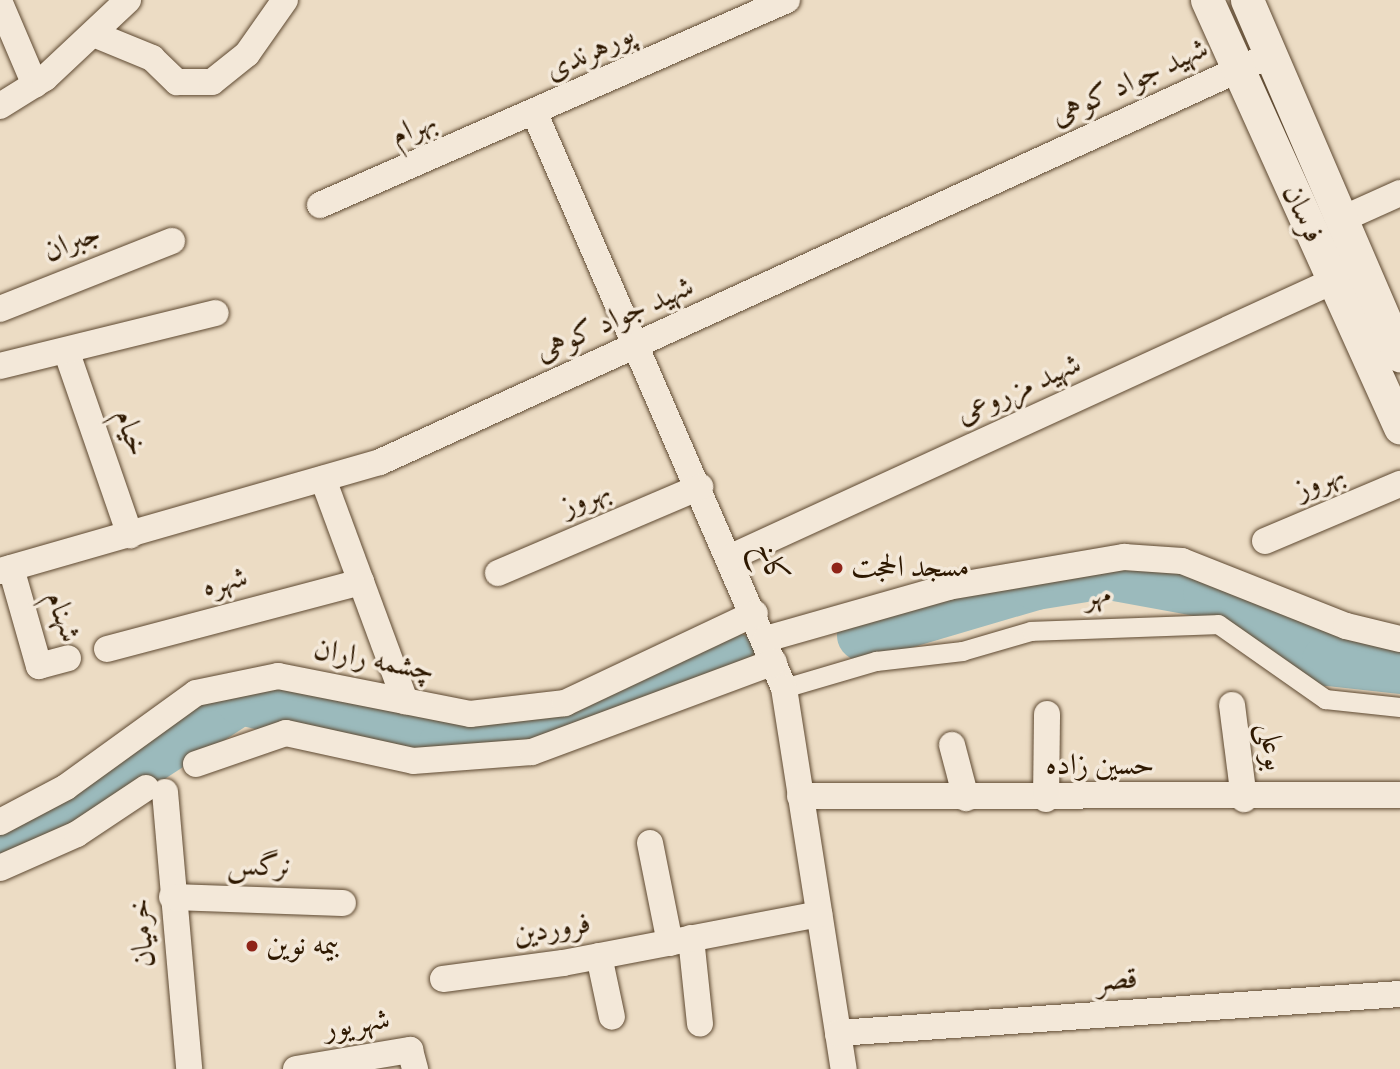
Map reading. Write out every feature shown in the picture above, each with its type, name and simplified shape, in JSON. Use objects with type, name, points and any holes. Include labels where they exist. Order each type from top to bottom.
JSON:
[{"type":"street","points":[[0,106],[36,85],[96,35],[128,0]]},
{"type":"street","points":[[96,35],[152,58],[177,82],[212,82],[247,54],[285,0]]},
{"type":"street","name":"پورهرندی","points":[[535,114],[787,0]]},
{"type":"street","name":"فرسان","points":[[1207,0],[1236,70],[1400,427]]},
{"type":"street","name":"فرسان","points":[[1247,0],[1400,355]]},
{"type":"street","points":[[0,3],[36,85]]},
{"type":"street","name":"شهید جواد کوهی","points":[[5,570],[380,462],[1270,55]]},
{"type":"street","name":"بهرام","points":[[320,205],[535,114]]},
{"type":"street","name":"کاخ","points":[[535,114],[731,557],[784,688],[844,1069]]},
{"type":"street","points":[[1340,220],[1400,193]]},
{"type":"street","name":"جبران","points":[[0,309],[172,241]]},
{"type":"street","name":"شهید مزروعی","points":[[731,557],[1333,281]]},
{"type":"street","points":[[0,366],[68,354],[216,313]]},
{"type":"street","name":"خیام","points":[[68,354],[130,535]]},
{"type":"street","points":[[323,479],[405,701]]},
{"type":"street","name":"بهروز","points":[[1265,541],[1400,484]]},
{"type":"street","name":"بهروز","points":[[498,573],[699,487]]},
{"type":"street","points":[[196,764],[286,733],[412,761],[532,752],[770,650],[961,584],[1124,557],[1182,561],[1346,626],[1400,639]]},
{"type":"street","name":"شهنام","points":[[5,570],[40,666],[68,658]]},
{"type":"street","name":"شهره","points":[[107,649],[361,582]]},
{"type":"street","name":"چشمه راران","points":[[0,822],[66,787],[196,693],[278,676],[470,713],[565,703],[755,613]]},
{"type":"street","name":"مهر","points":[[784,688],[876,661],[962,651],[1031,631],[1217,624],[1325,699],[1400,707]]},
{"type":"street","name":"بوعلی","points":[[1232,705],[1244,799]]},
{"type":"street","points":[[1046,799],[1047,714]]},
{"type":"street","points":[[952,745],[966,798]]},
{"type":"street","name":"خرمیان","points":[[0,868],[77,834],[155,790],[172,897],[189,1069]]},
{"type":"street","name":"حسین زاده","points":[[800,796],[1244,799],[1400,795]]},
{"type":"street","points":[[649,843],[681,940],[700,1024]]},
{"type":"street","name":"نرگس","points":[[172,897],[343,903]]},
{"type":"street","name":"فروردین","points":[[443,979],[600,956],[819,914]]},
{"type":"street","points":[[600,956],[612,1017]]},
{"type":"street","name":"قصر","points":[[838,1034],[1400,994]]},
{"type":"street","name":"شهریور","points":[[296,1069],[410,1050],[415,1069]]},
{"type":"waterway","points":[[862,635],[1035,584],[1103,573],[1208,592],[1327,660],[1400,668]]},
{"type":"waterway","points":[[0,844],[87,798],[240,699],[443,745],[518,737],[736,659]]},
{"type":"place","name":"مسجد الحجت","points":[[837,568]]},
{"type":"place","name":"بیمه نوین","points":[[252,946]]}]
